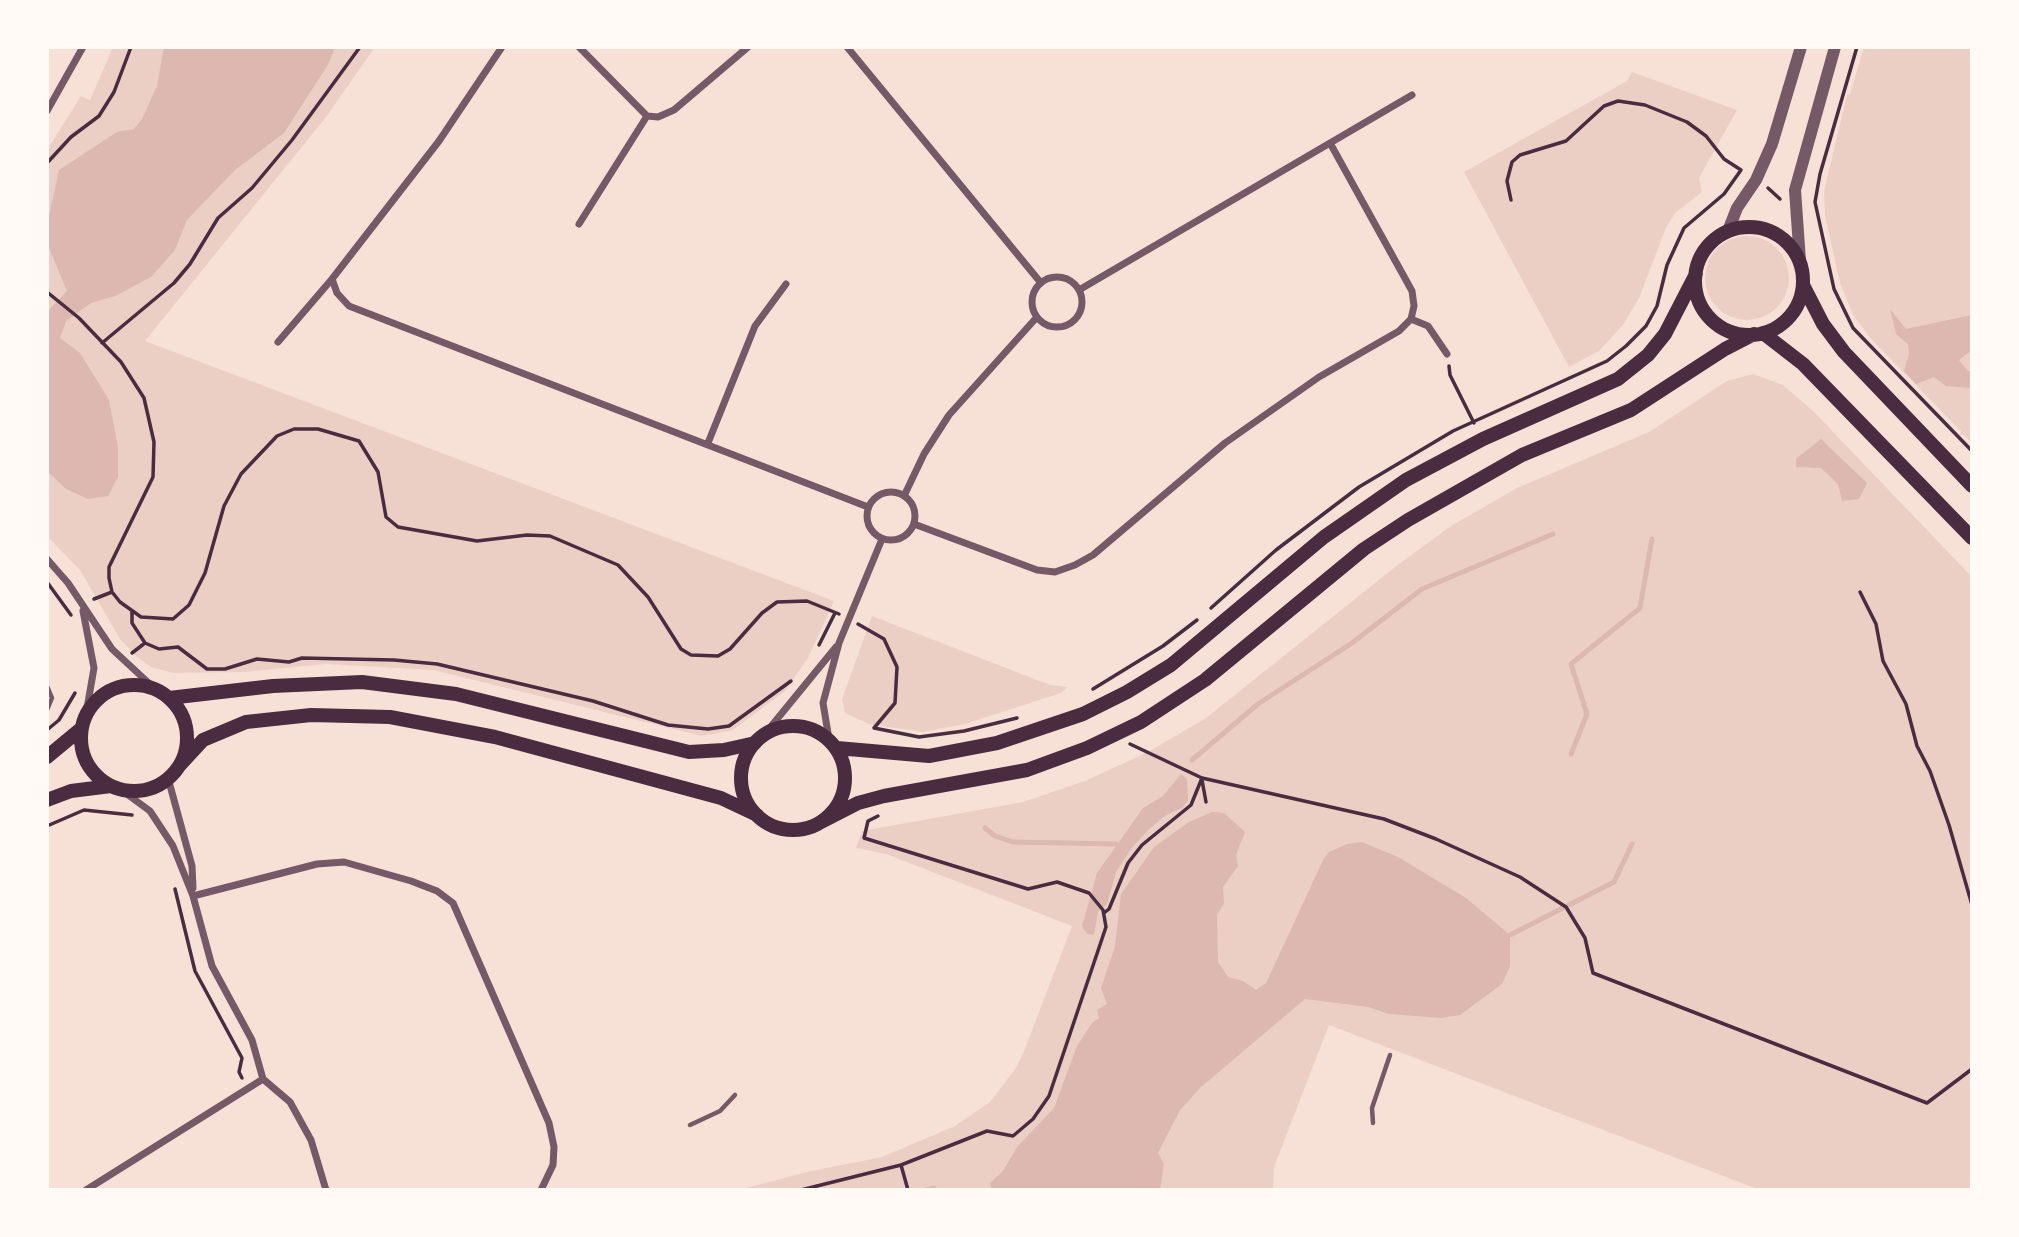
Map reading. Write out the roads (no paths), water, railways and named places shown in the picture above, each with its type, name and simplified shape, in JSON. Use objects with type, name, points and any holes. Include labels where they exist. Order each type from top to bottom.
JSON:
[{"type":"main road","points":[[833,744],[929,755],[997,743],[1083,714],[1171,664],[1324,537],[1406,480],[1483,439],[1601,388],[1631,369],[1665,334],[1696,274],[1701,256],[1713,241],[1728,231],[1745,227],[1762,228],[1778,235],[1791,246],[1800,261],[1803,285],[1823,324],[1844,352],[1972,486]]},
{"type":"main road","points":[[1696,274],[1701,305],[1710,318],[1730,331],[1758,333],[1803,364],[1972,538]]},
{"type":"main road","points":[[47,800],[71,791],[116,788],[137,791],[154,787],[168,778],[204,740],[246,722],[312,715],[390,717],[495,737],[721,798],[778,828],[795,830],[821,822],[858,803],[884,796],[1027,771],[1112,738],[1184,695],[1364,549],[1408,520],[1522,455],[1631,410],[1725,349],[1778,326],[1790,315],[1799,301],[1803,285]]},
{"type":"main road","points":[[169,698],[285,685],[362,682],[456,694],[689,752],[724,750],[759,739],[779,728],[797,726],[814,730],[833,744],[844,764],[842,796],[821,822]]},
{"type":"main road","points":[[47,757],[84,721],[95,701],[122,686],[154,688],[169,698],[181,713],[187,730],[186,748],[180,766]]},
{"type":"main road","points":[[84,721],[81,746],[86,762],[97,776],[116,788]]},
{"type":"main road","points":[[757,815],[747,803],[742,788],[746,756],[759,739]]},
{"type":"street","points":[[47,111],[83,47]]},
{"type":"street","points":[[278,342],[332,279],[439,141],[502,47]]},
{"type":"street","points":[[579,47],[647,116],[658,117],[674,110],[748,47]]},
{"type":"street","points":[[847,47],[1041,283]]},
{"type":"street","points":[[1728,231],[1737,208],[1756,180],[1772,144],[1801,47]]},
{"type":"street","points":[[1800,261],[1795,190],[1835,47]]},
{"type":"street","points":[[1079,290],[1412,95]]},
{"type":"street","points":[[579,224],[647,116]]},
{"type":"street","points":[[914,523],[1037,570],[1055,572],[1075,565],[1093,555],[1225,443],[1319,377],[1399,331],[1411,318],[1414,306],[1412,290],[1330,143]]},
{"type":"street","points":[[1061,277],[1079,290],[1082,306],[1079,313],[1067,324],[1051,326],[1037,317],[1032,303],[1041,283],[1061,277]]},
{"type":"street","points":[[332,279],[337,293],[349,306],[869,507]]},
{"type":"street","points":[[708,443],[755,326],[786,284]]},
{"type":"street","points":[[904,496],[924,454],[949,415],[1037,317]]},
{"type":"street","points":[[1411,318],[1428,326],[1447,354]]},
{"type":"street","points":[[884,493],[904,496],[914,508],[911,530],[898,540],[882,539],[867,522],[869,507],[884,493]]},
{"type":"street","points":[[833,744],[823,703],[839,643],[882,539]]},
{"type":"street","points":[[47,559],[116,654],[154,688]]},
{"type":"street","points":[[81,604],[94,668],[84,721]]},
{"type":"street","points":[[759,739],[839,643]]},
{"type":"street","points":[[168,778],[192,866],[193,896]]},
{"type":"street","points":[[116,788],[149,811],[173,846],[193,896],[212,966],[253,1040],[264,1079],[290,1102],[311,1140],[326,1190]]},
{"type":"street","points":[[193,896],[317,864],[344,862],[437,891],[453,904],[549,1123],[554,1147],[553,1166],[541,1190]]},
{"type":"street","points":[[86,1190],[264,1079]]},
{"type":"lane","points":[[47,686],[52,698],[47,710]]},
{"type":"lane","points":[[1373,1124],[1372,1108],[1390,1055]]},
{"type":"lane","points":[[690,1125],[720,1111],[735,1095]]},
{"type":"waterway","points":[[1192,760],[1258,704],[1352,643],[1422,589],[1553,534]]},
{"type":"waterway","points":[[1571,754],[1587,714],[1571,664],[1640,608],[1652,539]]},
{"type":"waterway","points":[[985,828],[995,836],[1013,842],[1116,844]]},
{"type":"waterway","points":[[1510,935],[1614,882],[1632,844]]},
{"type":"waterway","points":[[926,1190],[934,1188]]}]
